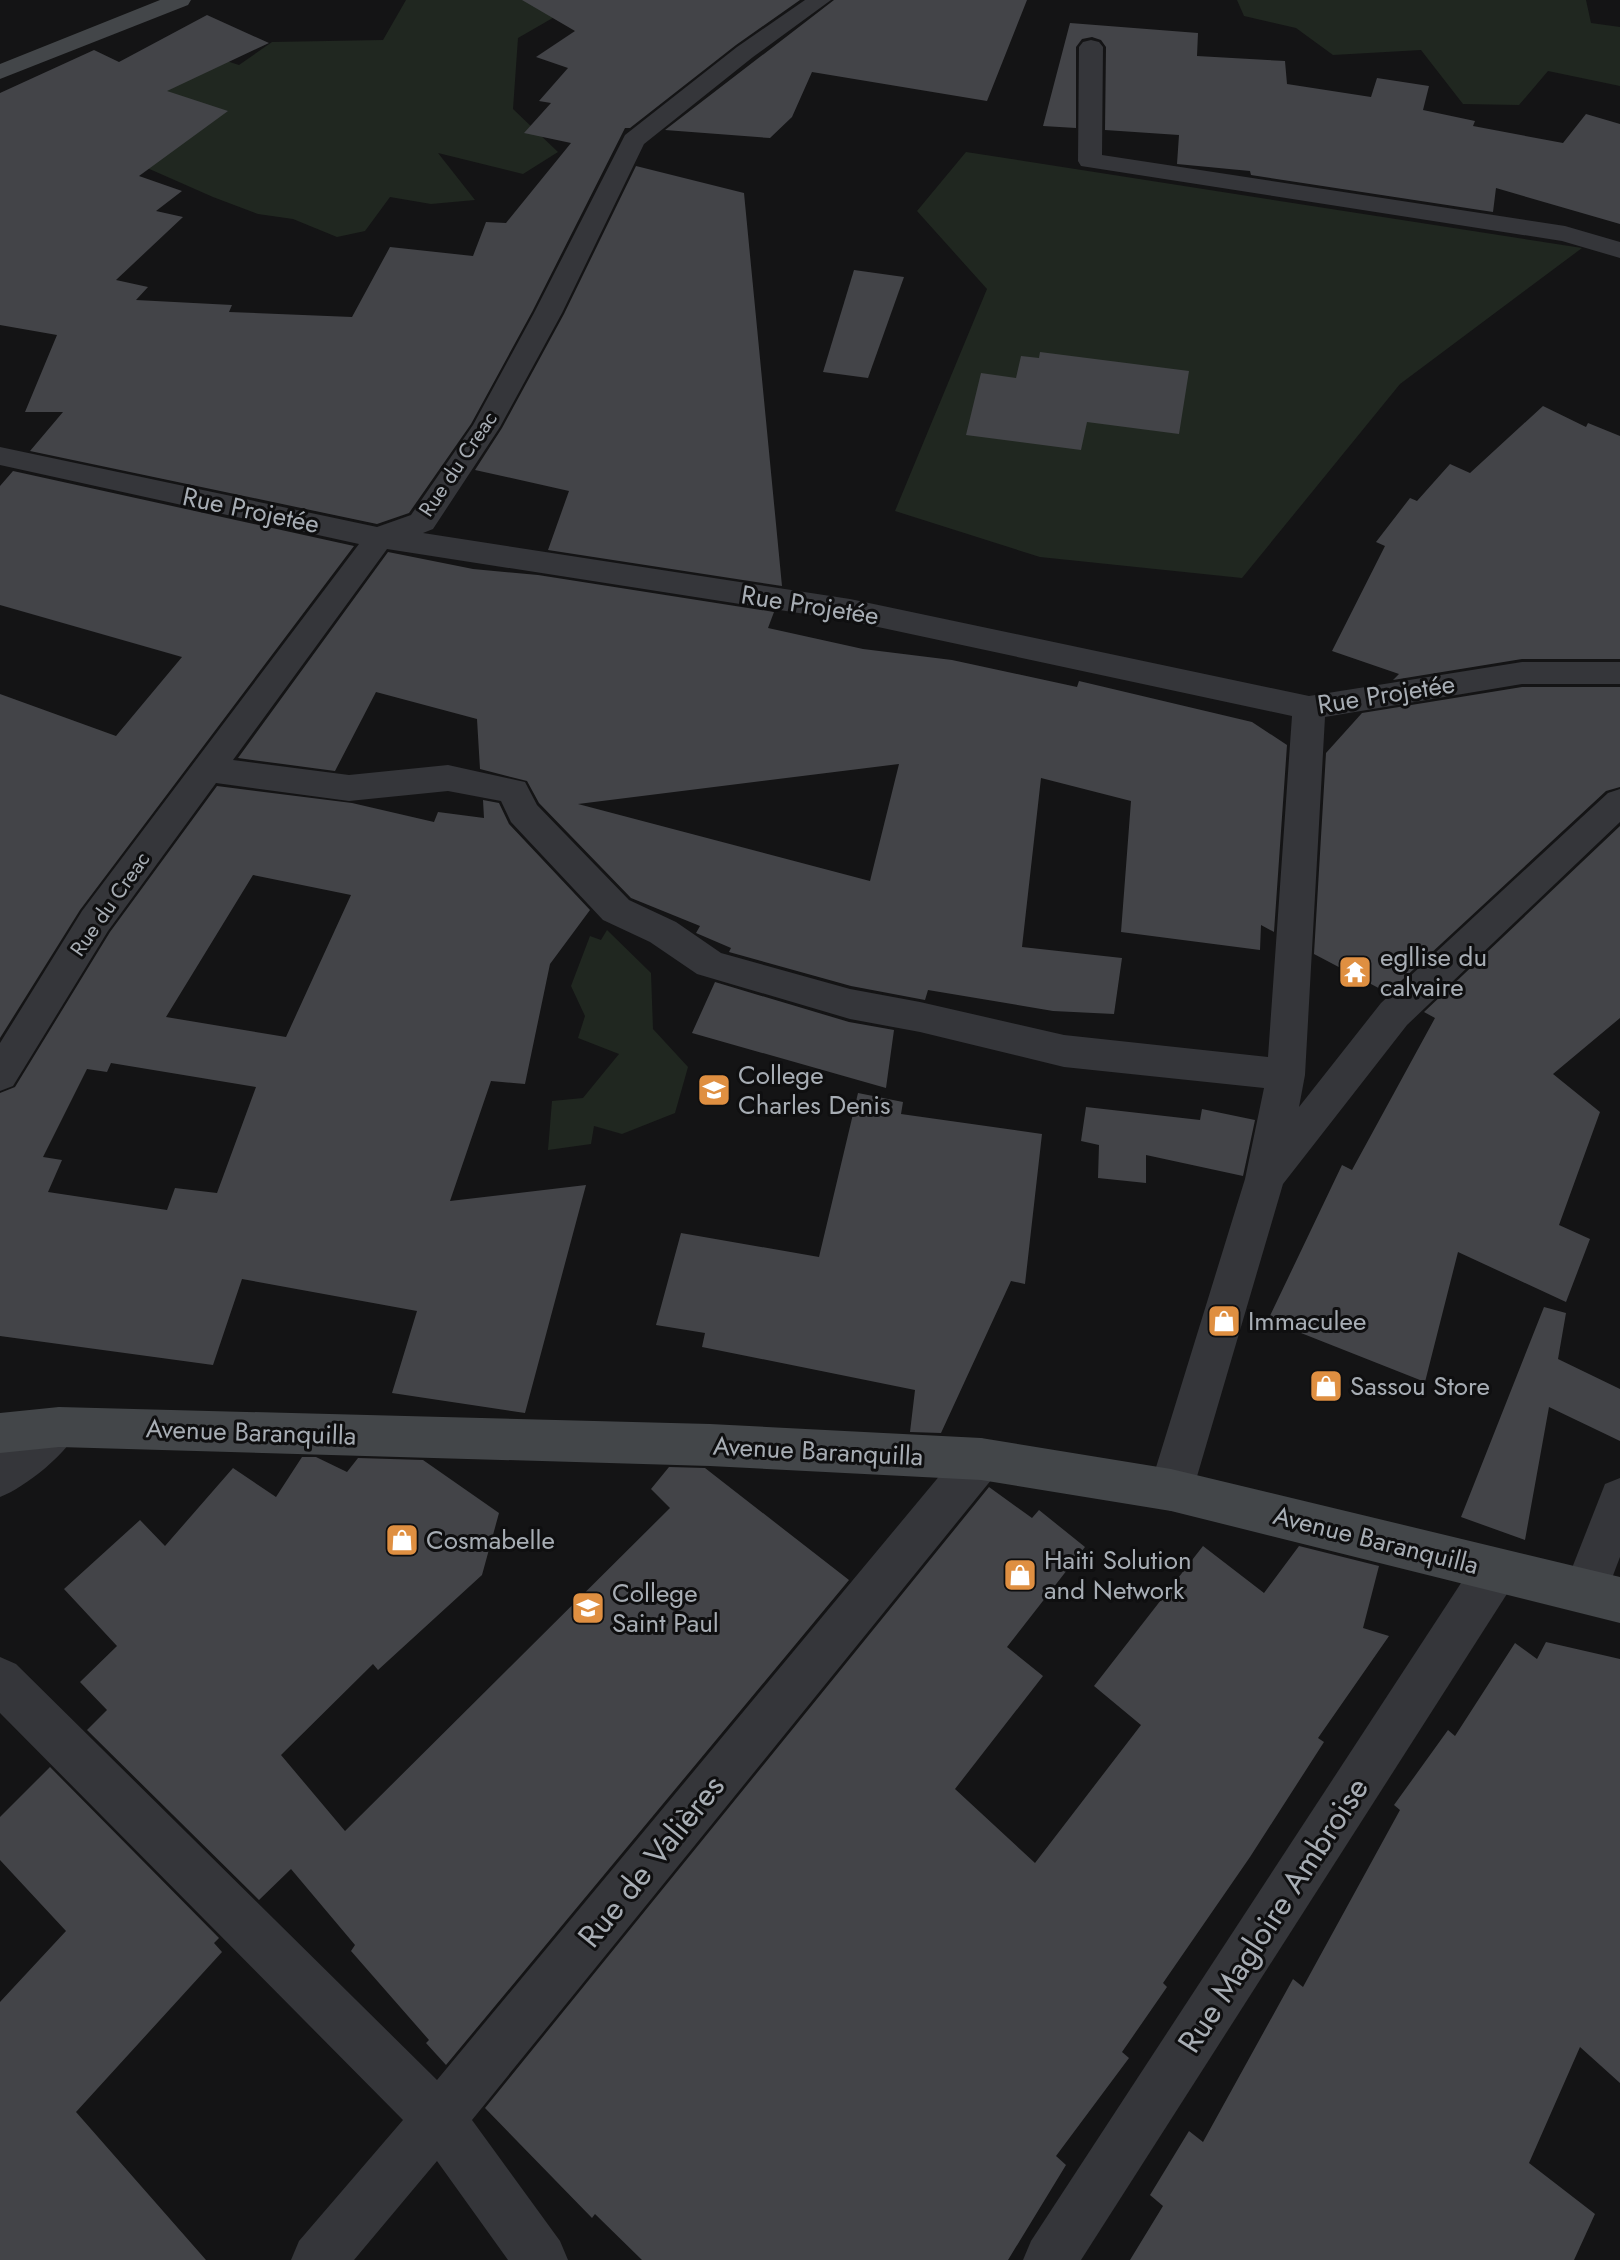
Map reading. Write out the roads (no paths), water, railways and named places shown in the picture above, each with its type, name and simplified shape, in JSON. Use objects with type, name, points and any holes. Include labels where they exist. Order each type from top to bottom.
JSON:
[{"type":"main road","points":[[0,72],[180,0]]},
{"type":"main road","name":"Avenue Baranquilla","points":[[0,1433],[59,1427],[710,1445],[981,1460],[1171,1490],[1603,1595]]},
{"type":"street","name":"Rue du Creac","points":[[0,1075],[95,921],[379,538],[422,522],[486,427],[548,313],[634,140],[746,52],[820,0]]},
{"type":"street","points":[[1091,47],[1090,161],[1565,234],[1620,250]]},
{"type":"street","name":"Rue Projetée","points":[[0,456],[379,538],[850,610],[1309,708],[1522,673],[1620,673]]},
{"type":"street","points":[[1171,1490],[1265,1179],[1286,1075],[1309,708]]},
{"type":"street","points":[[207,769],[349,788],[448,778],[513,791],[523,813],[615,910],[663,932],[710,964],[850,1004],[920,1017],[1064,1051],[1286,1075]]},
{"type":"street","points":[[1265,1179],[1394,1014],[1620,802]]},
{"type":"street","points":[[0,1476],[59,1427]]},
{"type":"street","name":"Rue de Valières","points":[[318,2260],[439,2119],[981,1460]]},
{"type":"street","points":[[1603,1595],[1620,1499]]},
{"type":"street","name":"Rue Magloire Ambroise","points":[[1050,2260],[1496,1570]]},
{"type":"street","points":[[0,1680],[439,2119],[541,2260]]},
{"type":"place","name":"egllise du calvaire","points":[[1355,972]]},
{"type":"place","name":"College Charles Denis","points":[[714,1090]]},
{"type":"place","name":"Immaculee","points":[[1224,1321]]},
{"type":"place","name":"Sassou Store","points":[[1326,1386]]},
{"type":"place","name":"Cosmabelle","points":[[402,1540]]},
{"type":"place","name":"Haiti Solution and Network","points":[[1020,1575]]},
{"type":"place","name":"College Saint Paul","points":[[588,1608]]}]
